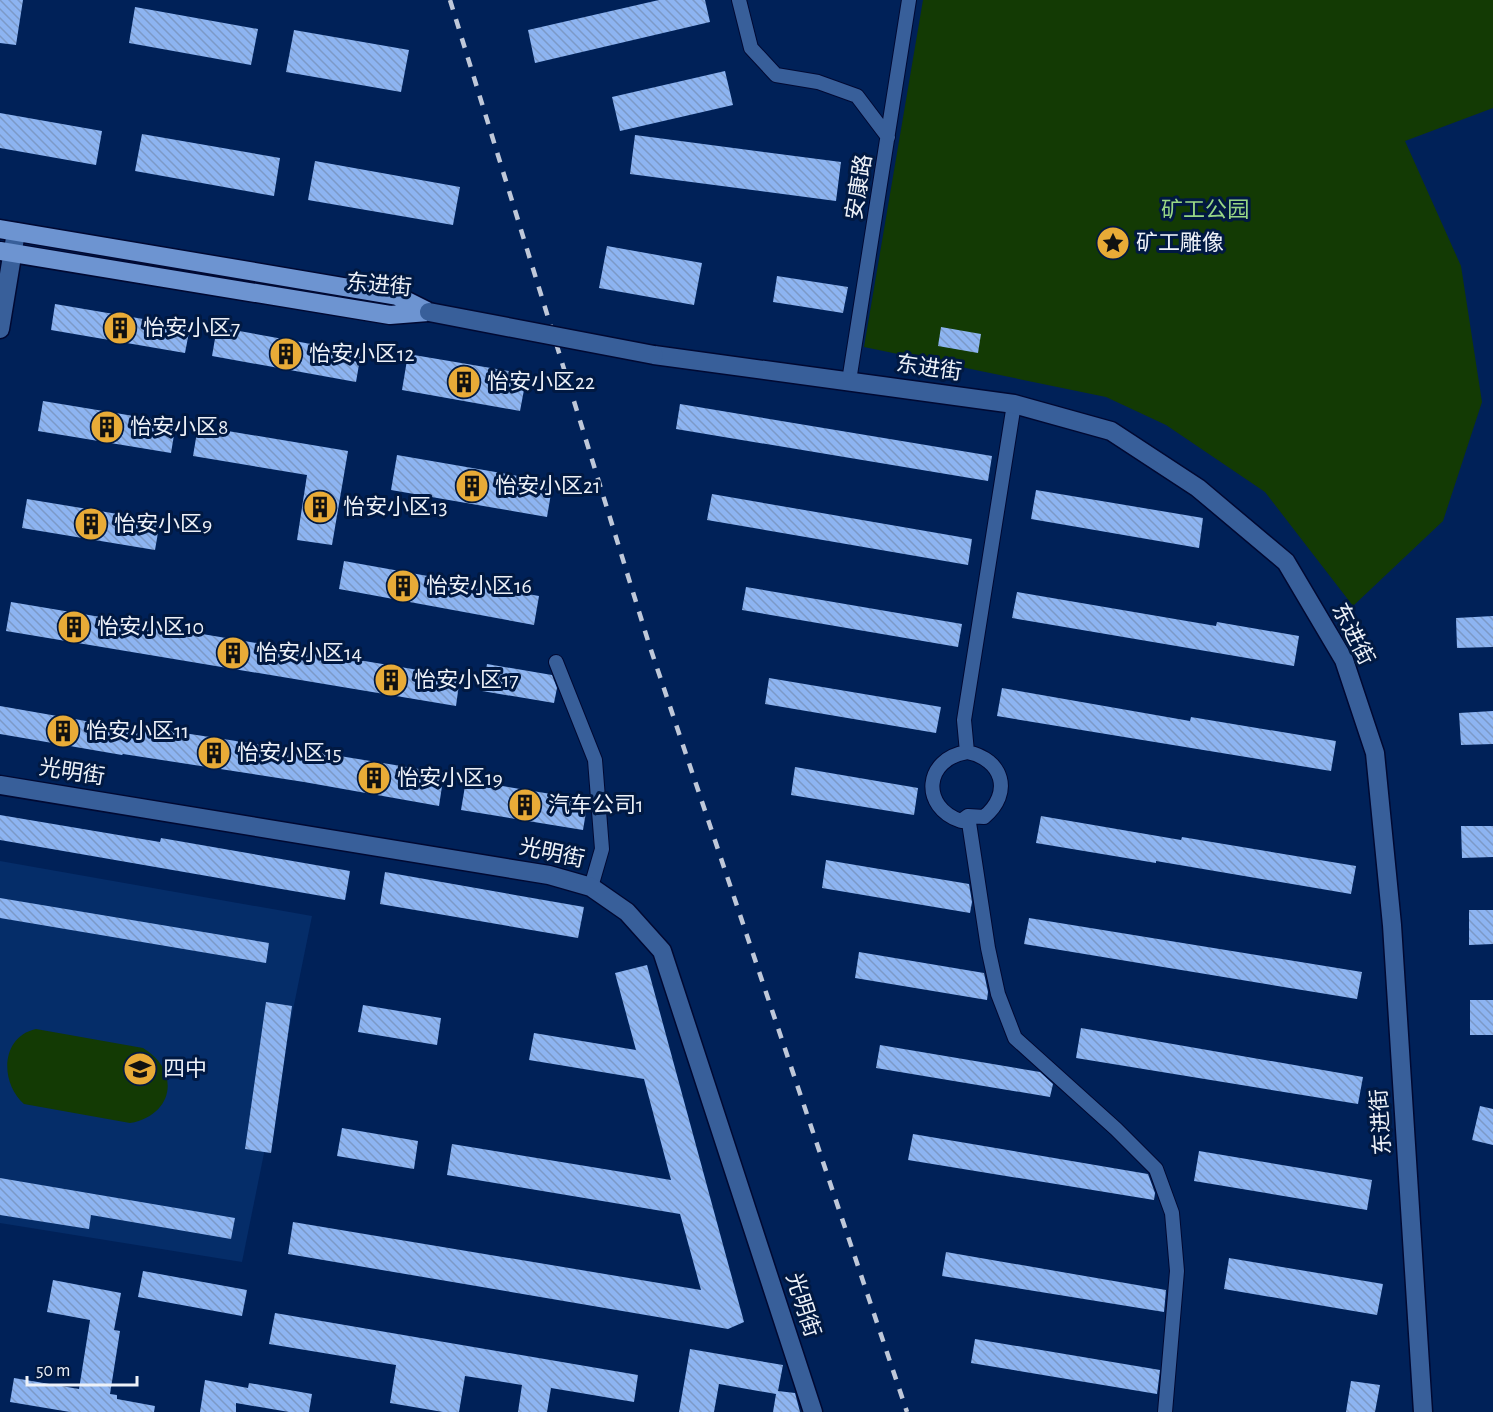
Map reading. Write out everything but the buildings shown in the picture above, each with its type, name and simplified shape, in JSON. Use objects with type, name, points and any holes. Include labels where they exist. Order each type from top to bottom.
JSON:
[{"type":"main road","name":"东进街","points":[[8,231],[397,296],[429,312]]},
{"type":"main road","points":[[0,329],[8,231]]},
{"type":"main road","name":"东进街","points":[[6,252],[390,315],[429,312],[654,355],[1014,404],[1111,431],[1198,488],[1286,562],[1344,660],[1375,753],[1392,925],[1423,1412]]},
{"type":"main road","name":"光明街","points":[[0,785],[549,875],[591,887],[627,912],[662,951],[813,1412]]},
{"type":"street","points":[[739,0],[751,48],[776,75],[818,82],[857,96],[888,137]]},
{"type":"street","name":"安康路","points":[[849,381],[909,0]]},
{"type":"street","points":[[967,752],[964,720],[1014,404]]},
{"type":"street","points":[[556,662],[596,760],[602,849],[591,887]]},
{"type":"street","points":[[967,752],[987,759],[995,767],[1000,777],[1001,787],[999,799],[984,817],[968,816],[961,821],[941,810],[934,800],[932,788],[938,767],[946,759],[967,752]]},
{"type":"street","points":[[968,816],[988,948],[998,994],[1015,1038],[1156,1169],[1172,1213],[1177,1271],[1165,1412]]},
{"type":"shaded area","name":"四中","points":[[0,861],[312,916],[242,1262],[0,1223]]},
{"type":"green space","name":"矿工公园","points":[[923,0],[1493,0],[1493,108],[1405,141],[1461,266],[1482,402],[1443,521],[1353,606],[1265,492],[1166,425],[1106,397],[864,347]]},
{"type":"green space","points":[[36,1029],[143,1048],[155,1057],[163,1068],[167,1080],[167,1091],[163,1102],[156,1111],[145,1118],[130,1123],[24,1104],[11,1085],[8,1062],[10,1051],[16,1041],[24,1034]]},
{"type":"railway","points":[[450,0],[649,644],[907,1412]]},
{"type":"place","name":"矿工雕像","points":[[1113,243]]},
{"type":"place","name":"怡安小区7","points":[[120,328]]},
{"type":"place","name":"怡安小区12","points":[[286,354]]},
{"type":"place","name":"怡安小区22","points":[[464,382]]},
{"type":"place","name":"怡安小区8","points":[[107,427]]},
{"type":"place","name":"怡安小区21","points":[[472,486]]},
{"type":"place","name":"怡安小区13","points":[[320,507]]},
{"type":"place","name":"怡安小区9","points":[[91,524]]},
{"type":"place","name":"怡安小区16","points":[[403,586]]},
{"type":"place","name":"怡安小区10","points":[[74,627]]},
{"type":"place","name":"怡安小区14","points":[[233,653]]},
{"type":"place","name":"怡安小区17","points":[[391,680]]},
{"type":"place","name":"怡安小区11","points":[[63,731]]},
{"type":"place","name":"怡安小区15","points":[[214,753]]},
{"type":"place","name":"怡安小区19","points":[[374,778]]},
{"type":"place","name":"汽车公司1","points":[[525,805]]},
{"type":"place","name":"四中","points":[[140,1069]]}]
